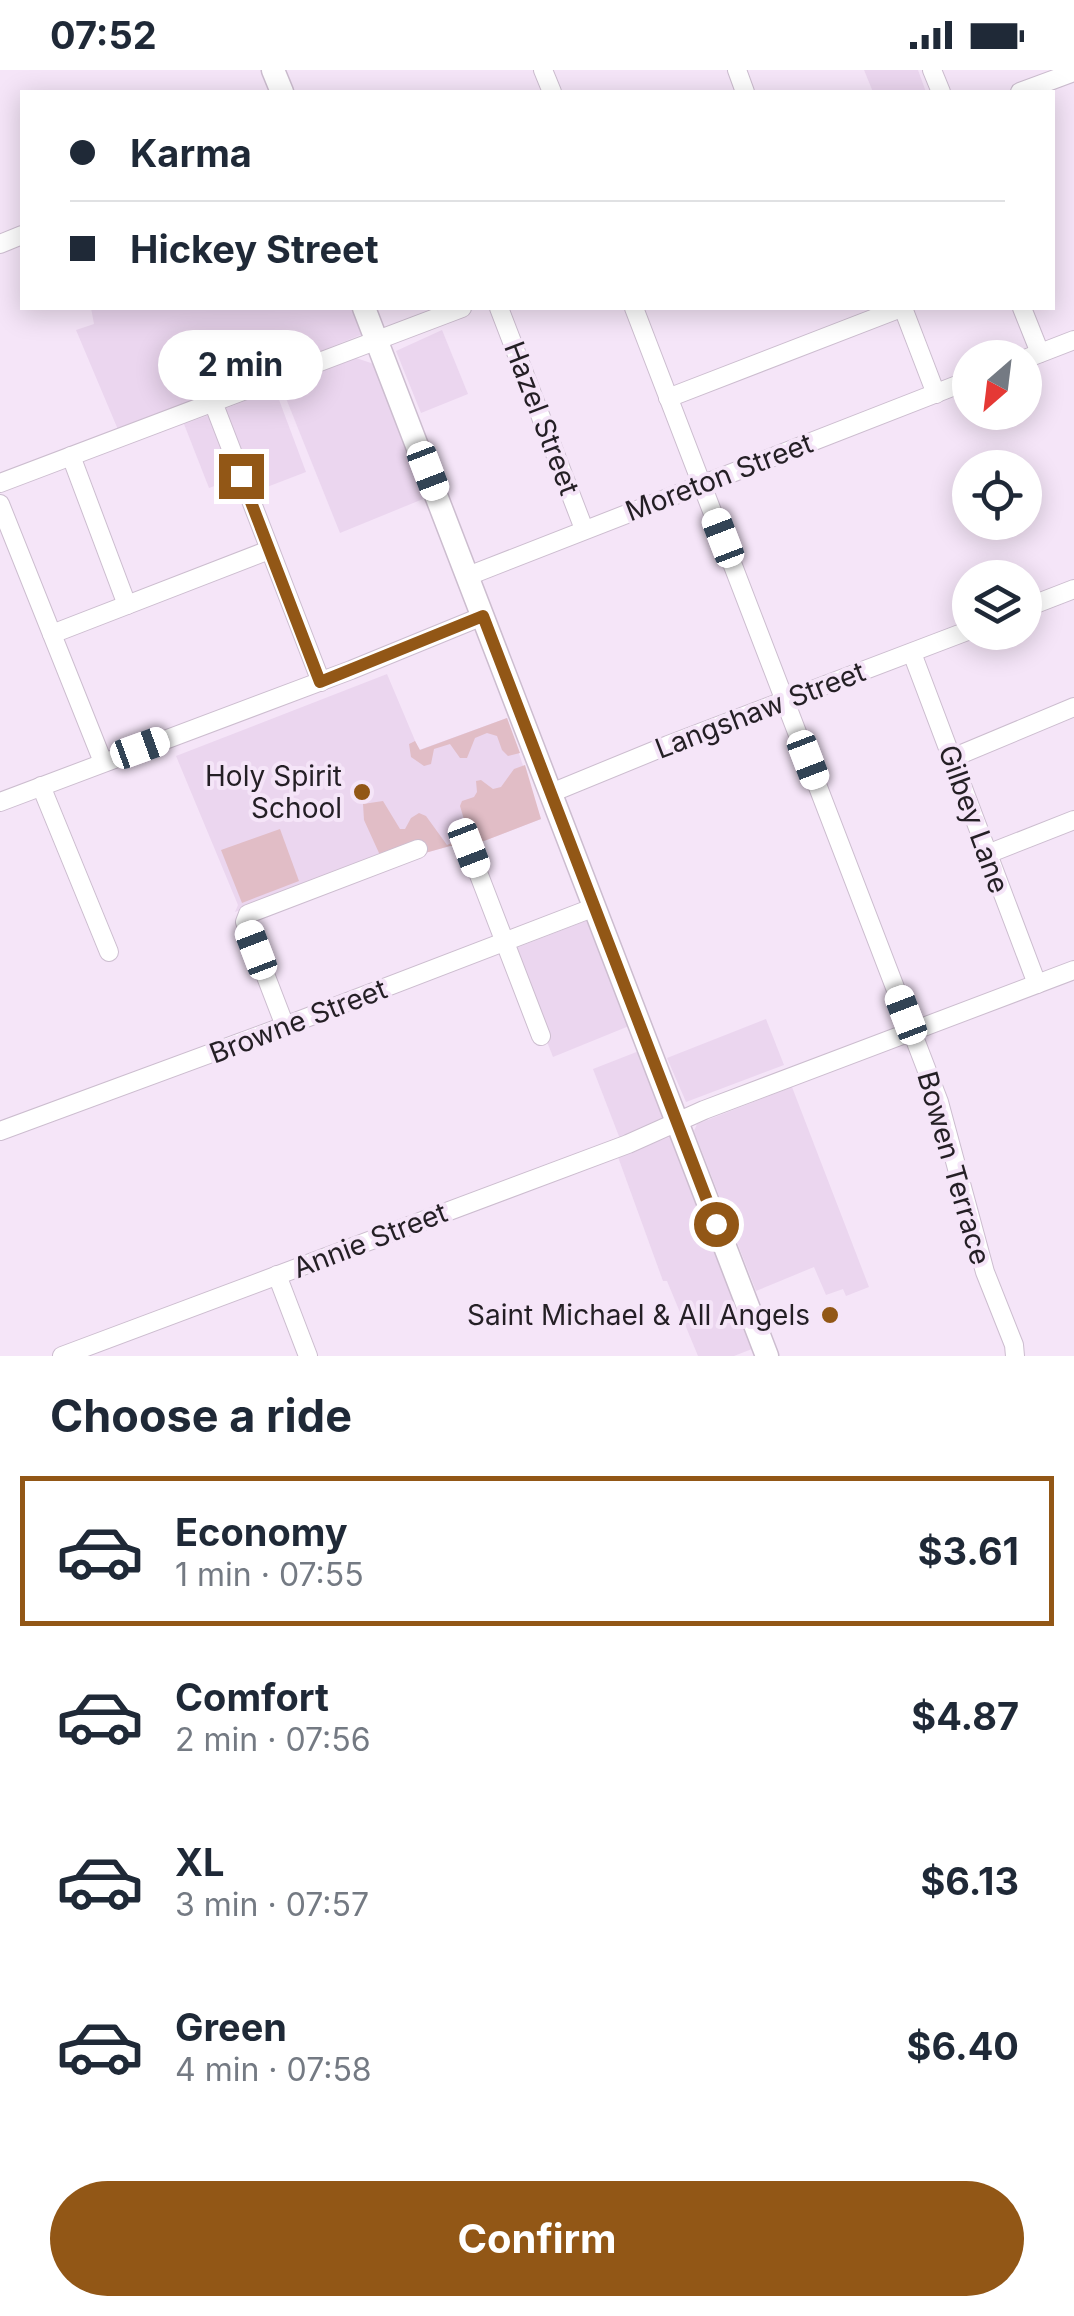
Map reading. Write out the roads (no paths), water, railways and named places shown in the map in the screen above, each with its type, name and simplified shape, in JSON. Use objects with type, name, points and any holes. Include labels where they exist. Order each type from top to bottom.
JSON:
[{"type":"main road","points":[[365,310],[678,1122],[763,1355]]},
{"type":"street","points":[[1039,77],[1074,72]]},
{"type":"street","points":[[0,483],[457,310]]},
{"type":"street","name":"Hazel Street","points":[[500,310],[584,529]]},
{"type":"street","name":"Bowen Terrace","points":[[635,310],[939,1102],[985,1272],[1015,1356]]},
{"type":"street","points":[[668,398],[897,310]]},
{"type":"street","points":[[903,310],[936,394]]},
{"type":"street","points":[[1022,310],[1029,340]]},
{"type":"street","points":[[1042,352],[1074,340]]},
{"type":"street","name":"Moreton Street","points":[[468,576],[952,387]]},
{"type":"street","points":[[214,402],[320,682]]},
{"type":"street","points":[[72,456],[127,605]]},
{"type":"street","points":[[0,504],[103,762]]},
{"type":"street","points":[[52,634],[269,550]]},
{"type":"street","points":[[1042,601],[1074,589]]},
{"type":"street","points":[[0,802],[320,682],[483,616]]},
{"type":"street","name":"Langshaw Street","points":[[551,793],[952,637]]},
{"type":"street","name":"Gilbey Lane","points":[[912,653],[1036,984]]},
{"type":"street","points":[[952,758],[1074,707]]},
{"type":"street","points":[[41,786],[108,952]]},
{"type":"street","points":[[985,854],[1074,820]]},
{"type":"street","points":[[469,848],[542,1036]]},
{"type":"street","points":[[286,1026],[245,922],[248,914],[418,850]]},
{"type":"street","name":"Browne Street","points":[[2,1123],[286,1026],[595,907]]},
{"type":"street","name":"Annie Street","points":[[62,1356],[628,1144],[1074,970]]},
{"type":"street","points":[[278,1275],[308,1356]]},
{"type":"place","name":"Holy Spirit School","points":[[362,792]]},
{"type":"place","name":"Saint Michael & All Angels","points":[[830,1315]]}]
